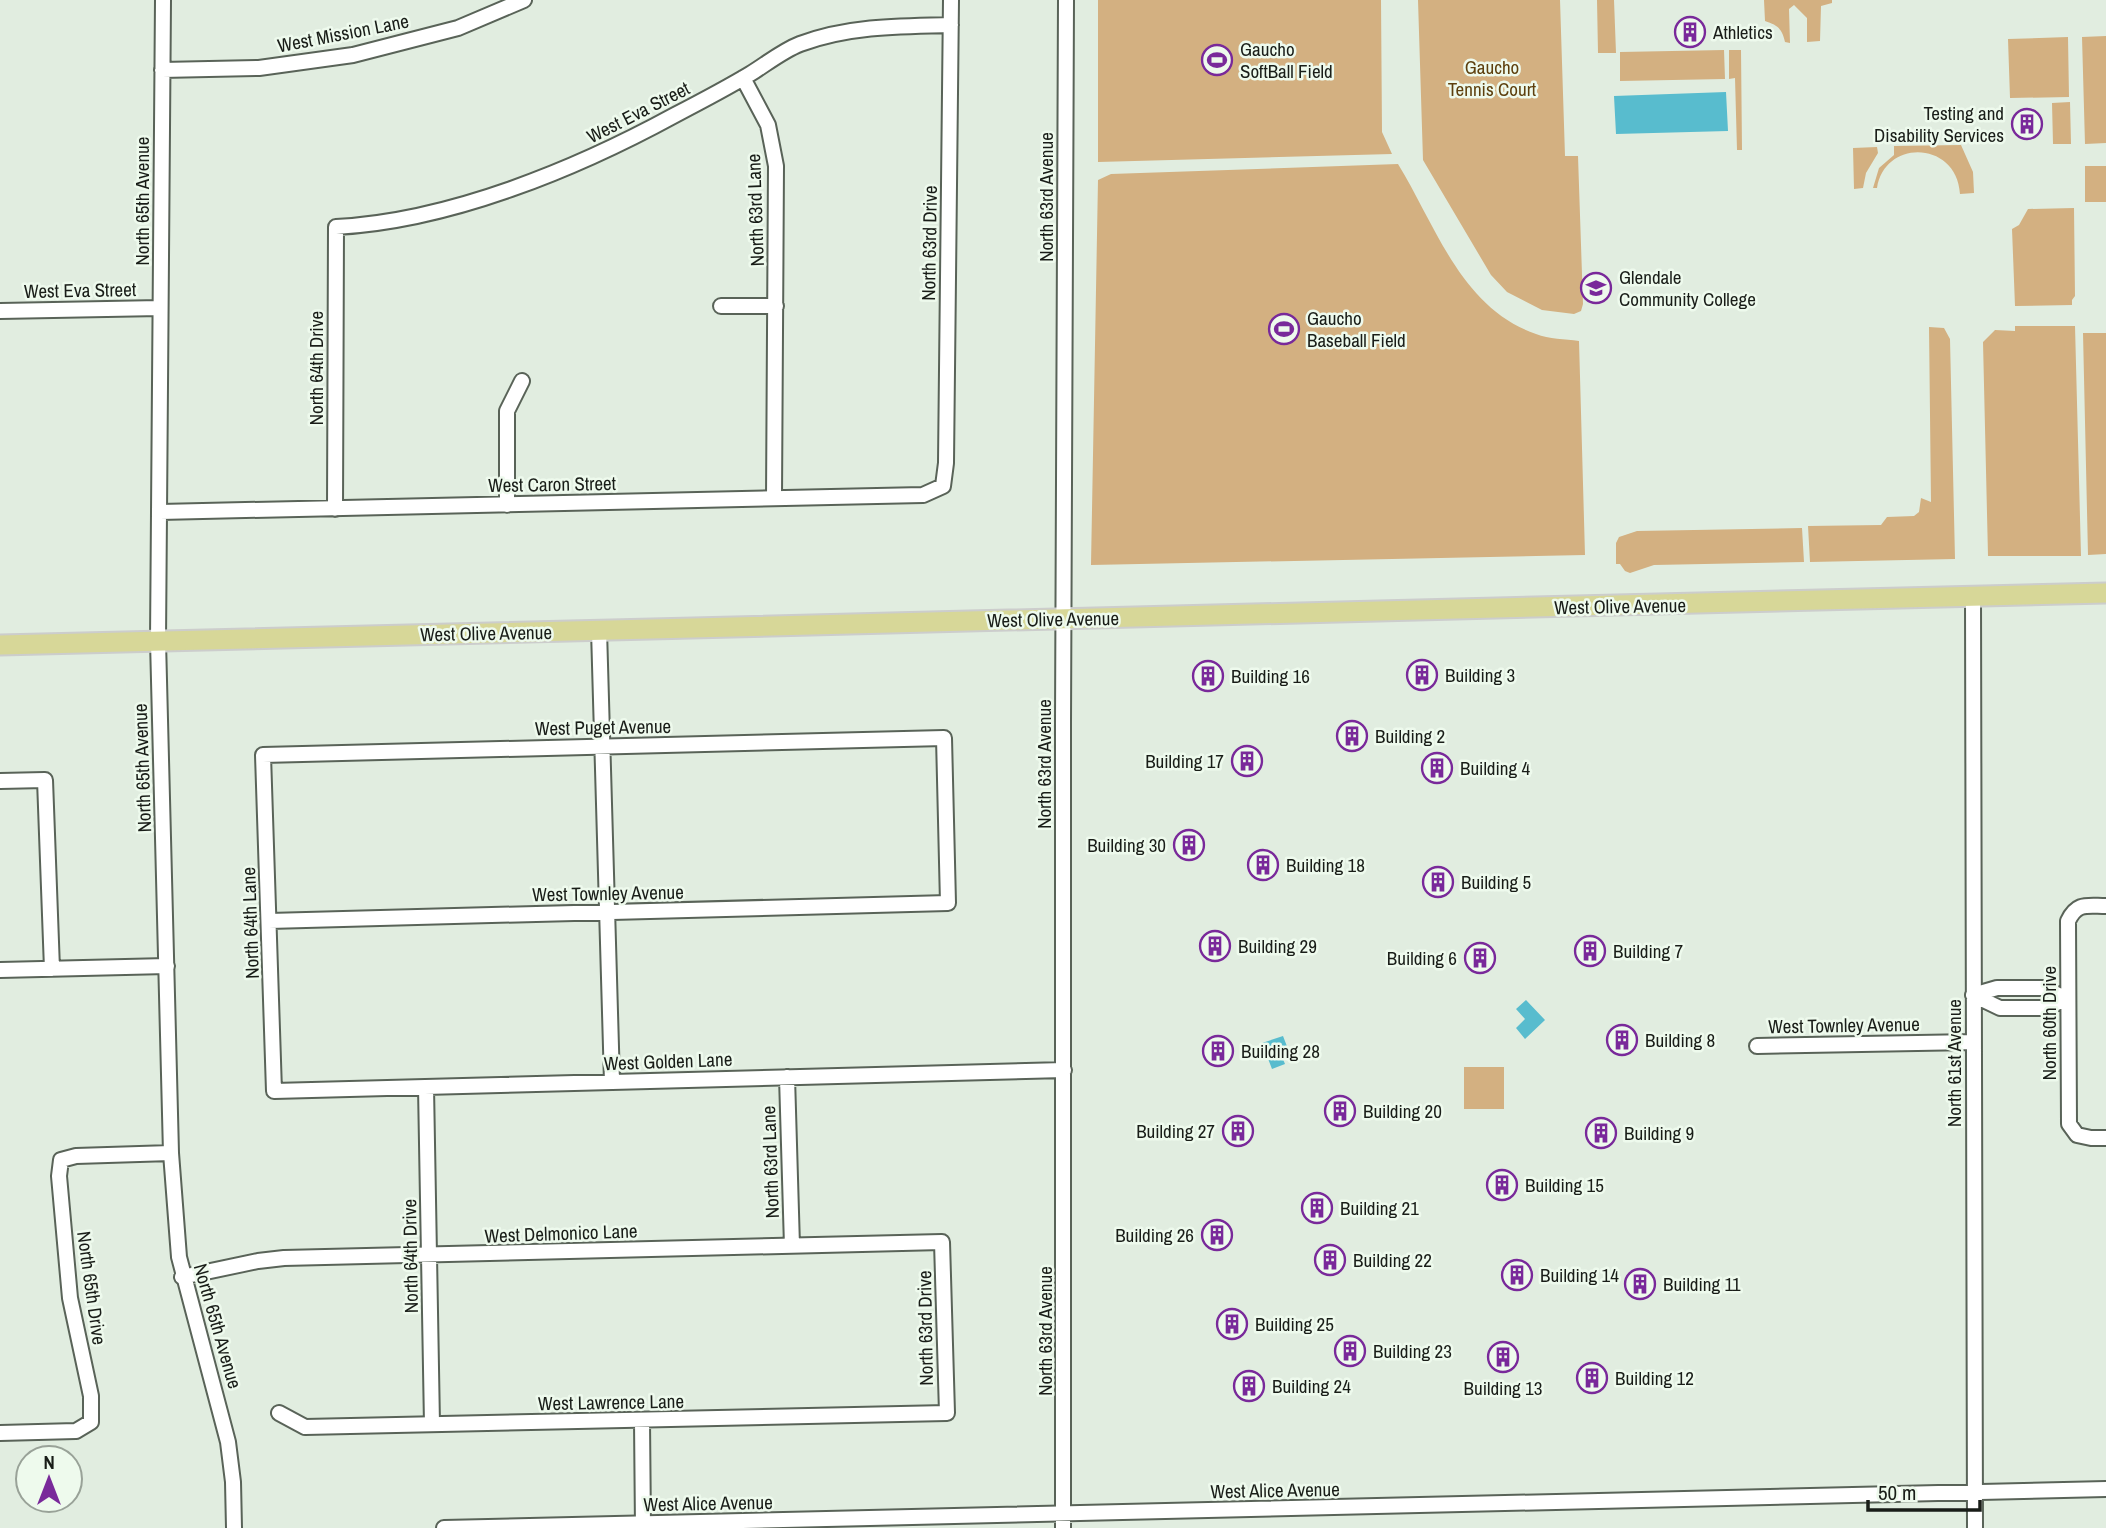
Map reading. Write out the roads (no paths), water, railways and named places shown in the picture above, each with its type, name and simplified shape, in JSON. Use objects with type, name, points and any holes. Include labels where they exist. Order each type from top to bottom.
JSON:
[{"type":"main road","name":"West Olive Avenue","points":[[0,645],[2106,593]]},
{"type":"street","name":"North 65th Avenue","points":[[163,0],[158,641],[172,1153],[176,1238],[182,1277],[229,1442],[234,1528]]},
{"type":"street","name":"West Mission Lane","points":[[162,70],[259,68],[353,55],[458,29],[524,0]]},
{"type":"street","name":"North 63rd Drive","points":[[943,486],[946,463],[951,0]]},
{"type":"street","name":"North 63rd Avenue","points":[[1063,1521],[1066,0]]},
{"type":"street","name":"West Eva Street","points":[[336,227],[373,225],[450,207],[513,187],[603,153],[743,78],[798,45],[839,33],[892,26],[951,25]]},
{"type":"street","name":"North 63rd Lane","points":[[743,78],[768,125],[776,166],[774,498]]},
{"type":"street","name":"North 64th Drive","points":[[335,509],[336,227]]},
{"type":"street","points":[[721,306],[776,306]]},
{"type":"street","name":"West Eva Street","points":[[0,311],[160,308]]},
{"type":"street","points":[[507,505],[507,411],[522,381]]},
{"type":"street","name":"West Caron Street","points":[[160,512],[923,495],[943,486]]},
{"type":"street","name":"North 61st Avenue","points":[[1973,597],[1975,1528]]},
{"type":"street","points":[[599,630],[612,1082]]},
{"type":"street","name":"West Puget Avenue","points":[[264,755],[944,738],[948,903]]},
{"type":"street","name":"North 64th Lane","points":[[264,755],[274,1091]]},
{"type":"street","points":[[0,781],[45,780],[52,969]]},
{"type":"street","name":"West Townley Avenue","points":[[269,921],[948,903]]},
{"type":"street","name":"North 60th Drive","points":[[2106,906],[2082,906],[2073,910],[2068,921],[2067,999],[2069,1124],[2077,1135],[2106,1138]]},
{"type":"street","points":[[0,970],[167,966]]},
{"type":"street","points":[[1973,995],[1997,988],[2044,988],[2067,999]]},
{"type":"street","name":"West Townley Avenue","points":[[1757,1046],[1973,1042]]},
{"type":"street","name":"West Golden Lane","points":[[274,1091],[1064,1070]]},
{"type":"street","name":"North 63rd Lane","points":[[787,1077],[792,1246]]},
{"type":"street","name":"North 64th Drive","points":[[426,1087],[432,1424]]},
{"type":"street","name":"North 65th Drive","points":[[0,1433],[75,1431],[91,1422],[91,1396],[70,1298],[59,1176],[61,1160],[76,1156],[172,1153]]},
{"type":"street","name":"North 63rd Drive","points":[[942,1242],[947,1413]]},
{"type":"street","name":"West Delmonico Lane","points":[[182,1277],[284,1258],[942,1242]]},
{"type":"street","name":"West Lawrence Lane","points":[[279,1413],[305,1427],[947,1413]]},
{"type":"street","points":[[642,1421],[643,1526]]},
{"type":"street","name":"West Alice Avenue","points":[[444,1528],[1063,1521],[2106,1489]]},
{"type":"water","points":[[1726,92],[1728,131],[1616,134],[1614,96]]},
{"type":"water","points":[[1526,1000],[1545,1020],[1525,1039],[1516,1028],[1525,1019],[1516,1009]]},
{"type":"water","points":[[1283,1036],[1288,1049],[1280,1052],[1285,1064],[1272,1069],[1262,1043]]},
{"type":"place","name":"Athletics","points":[[1690,32]]},
{"type":"place","name":"Gaucho SoftBall Field","points":[[1217,60]]},
{"type":"place","name":"Testing and Disability Services","points":[[2027,124]]},
{"type":"place","name":"Glendale Community College","points":[[1596,288]]},
{"type":"place","name":"Gaucho Baseball Field","points":[[1284,329]]},
{"type":"place","name":"Building 3","points":[[1422,675]]},
{"type":"place","name":"Building 16","points":[[1208,676]]},
{"type":"place","name":"Building 2","points":[[1352,736]]},
{"type":"place","name":"Building 17","points":[[1247,761]]},
{"type":"place","name":"Building 4","points":[[1437,768]]},
{"type":"place","name":"Building 30","points":[[1189,845]]},
{"type":"place","name":"Building 18","points":[[1263,865]]},
{"type":"place","name":"Building 5","points":[[1438,882]]},
{"type":"place","name":"Building 29","points":[[1215,946]]},
{"type":"place","name":"Building 7","points":[[1590,951]]},
{"type":"place","name":"Building 6","points":[[1480,958]]},
{"type":"place","name":"Building 8","points":[[1622,1040]]},
{"type":"place","name":"Building 28","points":[[1218,1051]]},
{"type":"place","name":"Building 20","points":[[1340,1111]]},
{"type":"place","name":"Building 27","points":[[1238,1131]]},
{"type":"place","name":"Building 9","points":[[1601,1133]]},
{"type":"place","name":"Building 15","points":[[1502,1185]]},
{"type":"place","name":"Building 21","points":[[1317,1208]]},
{"type":"place","name":"Building 26","points":[[1217,1235]]},
{"type":"place","name":"Building 22","points":[[1330,1260]]},
{"type":"place","name":"Building 14","points":[[1517,1275]]},
{"type":"place","name":"Building 11","points":[[1640,1284]]},
{"type":"place","name":"Building 25","points":[[1232,1324]]},
{"type":"place","name":"Building 23","points":[[1350,1351]]},
{"type":"place","name":"Building 13","points":[[1503,1357]]},
{"type":"place","name":"Building 12","points":[[1592,1378]]},
{"type":"place","name":"Building 24","points":[[1249,1386]]},
{"type":"park label","name":"Gaucho Tennis Court","points":[[1492,78]]}]
